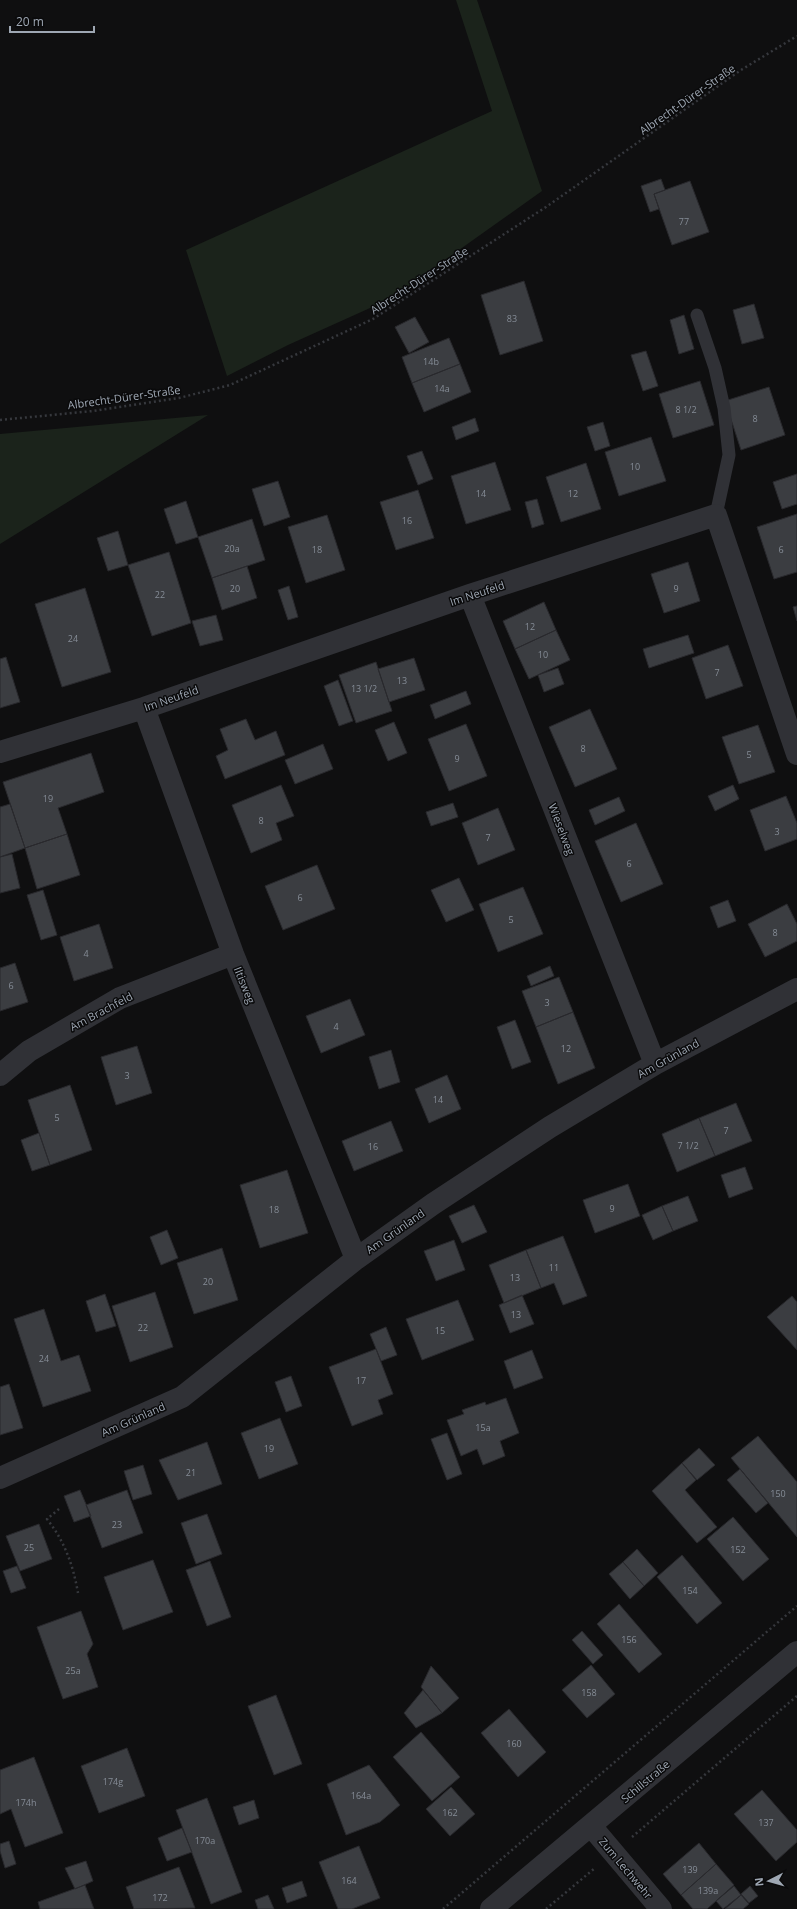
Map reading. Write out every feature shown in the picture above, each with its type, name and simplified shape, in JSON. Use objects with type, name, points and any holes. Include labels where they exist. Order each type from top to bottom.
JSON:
[{"type":"street","name":"Im Neufeld","points":[[0,752],[144,708],[470,595],[716,515]]},
{"type":"street","points":[[716,515],[797,754]]},
{"type":"street","name":"Wieselweg","points":[[470,595],[655,1064]]},
{"type":"street","name":"Iltisweg","points":[[144,708],[233,954],[356,1258]]},
{"type":"street","name":"Am Brachfeld","points":[[0,1075],[29,1051],[120,998],[233,954]]},
{"type":"street","name":"Am Grünland","points":[[0,1478],[182,1397],[356,1258],[433,1204],[550,1127],[655,1064],[797,989]]},
{"type":"street","name":"Schillstraße","points":[[491,1909],[797,1652]]},
{"type":"street","name":"Zum Lechwehr","points":[[591,1826],[661,1909]]},
{"type":"lane","points":[[697,315],[715,368],[724,408],[729,455],[716,515]]},
{"type":"path","name":"Albrecht-Dürer-Straße","points":[[0,420],[92,411],[179,398],[230,385],[373,319],[546,207],[735,75],[797,36]]},
{"type":"path","points":[[59,1509],[47,1519],[58,1533],[72,1564],[78,1593]]},
{"type":"path","points":[[443,1909],[797,1606]]},
{"type":"path","points":[[546,1909],[797,1696]]},
{"type":"shaded area","points":[[456,0],[477,0],[542,191],[390,299],[288,345],[227,376],[186,250],[492,111]]},
{"type":"shaded area","points":[[208,415],[0,544],[0,434]]},
{"type":"building","points":[[661,179],[665,190],[654,194],[659,209],[650,212],[641,186]]},
{"type":"building","points":[[690,181],[709,232],[672,245],[654,194]]},
{"type":"building","points":[[524,281],[543,341],[500,355],[481,295]]},
{"type":"building","points":[[754,304],[764,338],[742,344],[733,310]]},
{"type":"building","points":[[684,315],[694,349],[679,354],[670,320]]},
{"type":"building","points":[[415,317],[429,342],[409,353],[395,327]]},
{"type":"building","points":[[449,338],[460,364],[412,383],[402,357]]},
{"type":"building","points":[[646,351],[658,386],[643,391],[631,355]]},
{"type":"building","points":[[460,364],[471,392],[424,412],[412,383]]},
{"type":"building","points":[[700,381],[714,425],[673,438],[659,394]]},
{"type":"building","points":[[769,387],[785,435],[741,450],[725,401]]},
{"type":"building","points":[[475,418],[479,431],[456,440],[452,427]]},
{"type":"building","points":[[603,422],[610,446],[595,451],[587,427]]},
{"type":"building","points":[[651,437],[666,481],[619,496],[605,452]]},
{"type":"building","points":[[422,451],[433,479],[418,485],[407,456]]},
{"type":"building","points":[[495,462],[511,510],[466,524],[451,476]]},
{"type":"building","points":[[586,463],[601,509],[561,522],[546,477]]},
{"type":"building","points":[[797,474],[797,504],[782,509],[773,482]]},
{"type":"building","points":[[278,481],[290,517],[264,526],[252,489]]},
{"type":"building","points":[[418,490],[434,538],[396,550],[380,502]]},
{"type":"building","points":[[537,499],[544,524],[532,528],[525,502]]},
{"type":"building","points":[[186,501],[198,537],[176,544],[164,509]]},
{"type":"building","points":[[797,514],[797,572],[774,579],[757,527]]},
{"type":"building","points":[[327,515],[345,570],[306,583],[288,527]]},
{"type":"building","points":[[252,519],[265,560],[212,578],[198,537]]},
{"type":"building","points":[[118,531],[128,565],[108,571],[97,538]]},
{"type":"building","points":[[169,552],[191,623],[152,636],[128,565]]},
{"type":"building","points":[[688,562],[700,601],[664,613],[651,574]]},
{"type":"building","points":[[247,566],[257,598],[222,610],[212,578]]},
{"type":"building","points":[[289,586],[298,617],[288,620],[278,590]]},
{"type":"building","points":[[85,588],[111,672],[62,687],[35,604]]},
{"type":"building","points":[[544,602],[556,630],[515,649],[503,621]]},
{"type":"building","points":[[797,606],[797,621],[793,607]]},
{"type":"building","points":[[216,615],[223,640],[200,646],[192,621]]},
{"type":"building","points":[[556,630],[570,660],[529,679],[515,649]]},
{"type":"building","points":[[688,635],[694,653],[649,668],[643,649]]},
{"type":"building","points":[[728,645],[743,686],[706,699],[692,658]]},
{"type":"building","points":[[6,657],[20,702],[0,708],[0,659]]},
{"type":"building","points":[[414,658],[425,690],[389,702],[378,669]]},
{"type":"building","points":[[376,662],[392,711],[356,723],[339,675]]},
{"type":"building","points":[[558,668],[564,684],[544,692],[538,675]]},
{"type":"building","points":[[338,680],[353,721],[339,726],[324,686]]},
{"type":"building","points":[[466,691],[471,704],[435,719],[430,705]]},
{"type":"building","points":[[590,709],[617,769],[575,787],[549,727]]},
{"type":"building","points":[[246,719],[255,740],[276,731],[285,755],[225,779],[216,756],[228,750],[220,729]]},
{"type":"building","points":[[394,722],[407,753],[388,761],[375,730]]},
{"type":"building","points":[[466,724],[487,776],[449,791],[428,739]]},
{"type":"building","points":[[758,725],[775,772],[739,784],[722,737]]},
{"type":"building","points":[[323,744],[333,769],[295,784],[285,760]]},
{"type":"building","points":[[91,753],[104,792],[58,808],[67,834],[25,848],[3,782]]},
{"type":"building","points":[[281,785],[294,816],[276,823],[282,840],[251,853],[232,805]]},
{"type":"building","points":[[733,785],[739,799],[715,811],[708,796]]},
{"type":"building","points":[[786,796],[797,823],[797,839],[765,851],[750,810]]},
{"type":"building","points":[[619,797],[625,811],[595,825],[589,810]]},
{"type":"building","points":[[453,803],[458,817],[431,826],[426,812]]},
{"type":"building","points":[[10,804],[25,848],[0,857],[0,807]]},
{"type":"building","points":[[498,808],[515,850],[478,865],[462,823]]},
{"type":"building","points":[[636,823],[663,884],[621,902],[595,841]]},
{"type":"building","points":[[67,834],[80,875],[37,889],[25,848]]},
{"type":"building","points":[[12,854],[20,888],[0,893],[0,857]]},
{"type":"building","points":[[317,865],[335,909],[283,930],[265,886]]},
{"type":"building","points":[[459,878],[474,910],[446,922],[431,890]]},
{"type":"building","points":[[523,887],[543,934],[498,952],[479,904]]},
{"type":"building","points":[[43,890],[57,935],[41,940],[27,895]]},
{"type":"building","points":[[728,900],[736,921],[718,928],[710,907]]},
{"type":"building","points":[[787,904],[797,924],[797,941],[765,957],[748,924]]},
{"type":"building","points":[[99,924],[113,968],[74,981],[60,937]]},
{"type":"building","points":[[15,963],[28,1002],[0,1011],[0,968]]},
{"type":"building","points":[[550,966],[554,976],[531,986],[527,976]]},
{"type":"building","points":[[559,977],[573,1012],[536,1027],[522,991]]},
{"type":"building","points":[[350,999],[365,1035],[321,1053],[306,1016]]},
{"type":"building","points":[[573,1012],[595,1068],[558,1084],[536,1027]]},
{"type":"building","points":[[515,1020],[531,1062],[512,1069],[497,1027]]},
{"type":"building","points":[[137,1046],[152,1093],[116,1105],[101,1057]]},
{"type":"building","points":[[391,1050],[400,1082],[379,1089],[369,1057]]},
{"type":"building","points":[[447,1075],[461,1109],[429,1123],[415,1089]]},
{"type":"building","points":[[70,1085],[92,1150],[50,1165],[28,1100]]},
{"type":"building","points":[[736,1103],[752,1141],[715,1156],[699,1118]]},
{"type":"building","points":[[699,1118],[715,1156],[677,1172],[662,1134]]},
{"type":"building","points":[[391,1121],[403,1151],[354,1171],[342,1141]]},
{"type":"building","points":[[39,1133],[50,1165],[32,1171],[21,1140]]},
{"type":"building","points":[[745,1167],[753,1189],[729,1198],[721,1175]]},
{"type":"building","points":[[287,1170],[308,1233],[260,1248],[240,1185]]},
{"type":"building","points":[[628,1184],[640,1216],[595,1233],[583,1200]]},
{"type":"building","points":[[688,1196],[698,1221],[673,1231],[662,1206]]},
{"type":"building","points":[[474,1205],[487,1232],[462,1243],[449,1216]]},
{"type":"building","points":[[662,1206],[673,1231],[653,1240],[642,1215]]},
{"type":"building","points":[[167,1230],[178,1258],[161,1265],[150,1237]]},
{"type":"building","points":[[563,1236],[587,1296],[563,1305],[554,1283],[541,1288],[526,1250]]},
{"type":"building","points":[[454,1240],[465,1270],[436,1281],[424,1251]]},
{"type":"building","points":[[222,1248],[238,1300],[194,1314],[177,1263]]},
{"type":"building","points":[[526,1250],[541,1288],[504,1303],[489,1265]]},
{"type":"building","points":[[155,1292],[173,1347],[130,1362],[112,1306]]},
{"type":"building","points":[[105,1294],[116,1326],[96,1332],[86,1301]]},
{"type":"building","points":[[522,1295],[534,1324],[510,1333],[499,1305]]},
{"type":"building","points":[[792,1296],[797,1302],[797,1350],[767,1317]]},
{"type":"building","points":[[458,1300],[474,1340],[422,1360],[406,1319]]},
{"type":"building","points":[[44,1309],[61,1361],[79,1355],[91,1391],[43,1407],[14,1319]]},
{"type":"building","points":[[386,1327],[397,1355],[381,1361],[370,1334]]},
{"type":"building","points":[[376,1349],[393,1394],[378,1400],[383,1414],[352,1426],[329,1367]]},
{"type":"building","points":[[532,1350],[543,1378],[514,1389],[504,1361]]},
{"type":"building","points":[[291,1376],[302,1406],[286,1412],[275,1382]]},
{"type":"building","points":[[9,1384],[23,1428],[0,1435],[0,1387]]},
{"type":"building","points":[[506,1398],[519,1433],[500,1441],[505,1456],[483,1465],[477,1449],[461,1456],[447,1420],[464,1414],[462,1410],[485,1402],[486,1405]]},
{"type":"building","points":[[280,1418],[298,1464],[259,1479],[241,1433]]},
{"type":"building","points":[[447,1433],[462,1474],[447,1480],[431,1439]]},
{"type":"building","points":[[758,1436],[797,1482],[797,1537],[731,1458]]},
{"type":"building","points":[[207,1442],[222,1484],[178,1500],[159,1460]]},
{"type":"building","points":[[699,1448],[715,1465],[697,1480],[682,1463]]},
{"type":"building","points":[[682,1463],[696,1480],[685,1490],[717,1527],[697,1543],[652,1491]]},
{"type":"building","points":[[143,1465],[152,1494],[133,1500],[124,1471]]},
{"type":"building","points":[[740,1469],[768,1503],[756,1513],[727,1480]]},
{"type":"building","points":[[80,1490],[91,1516],[74,1522],[64,1496]]},
{"type":"building","points":[[127,1490],[143,1533],[102,1548],[86,1505]]},
{"type":"building","points":[[207,1514],[222,1554],[196,1564],[181,1523]]},
{"type":"building","points":[[733,1517],[769,1559],[743,1581],[707,1539]]},
{"type":"building","points":[[39,1524],[52,1559],[20,1571],[6,1536]]},
{"type":"building","points":[[637,1549],[658,1573],[644,1586],[623,1562]]},
{"type":"building","points":[[682,1555],[722,1603],[697,1624],[657,1577]]},
{"type":"building","points":[[153,1560],[173,1612],[123,1630],[104,1577]]},
{"type":"building","points":[[210,1561],[231,1617],[207,1626],[186,1570]]},
{"type":"building","points":[[623,1562],[644,1586],[630,1599],[609,1574]]},
{"type":"building","points":[[17,1566],[26,1588],[11,1593],[3,1571]]},
{"type":"building","points":[[619,1604],[662,1654],[639,1673],[597,1624]]},
{"type":"building","points":[[81,1611],[93,1644],[87,1654],[98,1687],[63,1699],[37,1627]]},
{"type":"building","points":[[582,1631],[603,1655],[593,1664],[572,1640]]},
{"type":"building","points":[[591,1665],[615,1694],[587,1718],[562,1690]]},
{"type":"building","points":[[431,1666],[459,1698],[442,1713],[421,1687]]},
{"type":"building","points":[[423,1690],[442,1713],[416,1728],[404,1713]]},
{"type":"building","points":[[276,1695],[302,1764],[274,1775],[248,1706]]},
{"type":"building","points":[[509,1709],[546,1752],[518,1777],[481,1733]]},
{"type":"building","points":[[421,1732],[460,1777],[432,1801],[393,1757]]},
{"type":"building","points":[[127,1748],[145,1796],[99,1813],[81,1766]]},
{"type":"building","points":[[34,1757],[63,1833],[25,1847],[11,1809],[0,1814],[0,1770]]},
{"type":"building","points":[[369,1765],[400,1805],[380,1822],[346,1835],[327,1784]]},
{"type":"building","points":[[451,1787],[475,1814],[450,1836],[426,1809]]},
{"type":"building","points":[[762,1790],[797,1830],[797,1842],[776,1861],[734,1814]]},
{"type":"building","points":[[207,1798],[242,1892],[211,1904],[176,1810]]},
{"type":"building","points":[[254,1800],[259,1818],[239,1825],[233,1807]]},
{"type":"building","points":[[182,1828],[192,1852],[167,1861],[158,1838]]},
{"type":"building","points":[[9,1841],[16,1864],[5,1868],[0,1851],[0,1844]]},
{"type":"building","points":[[699,1843],[716,1864],[681,1895],[663,1874]]},
{"type":"building","points":[[359,1846],[380,1898],[352,1909],[338,1909],[319,1862]]},
{"type":"building","points":[[86,1861],[93,1881],[75,1889],[65,1868]]},
{"type":"building","points":[[716,1864],[734,1885],[707,1909],[693,1909],[681,1895]]},
{"type":"building","points":[[179,1867],[195,1908],[134,1909],[126,1887]]},
{"type":"building","points":[[302,1881],[307,1896],[287,1903],[282,1888]]},
{"type":"building","points":[[85,1885],[94,1909],[40,1909],[38,1902]]},
{"type":"building","points":[[734,1886],[741,1895],[723,1909],[716,1901]]},
{"type":"building","points":[[750,1886],[758,1896],[749,1903],[741,1894]]},
{"type":"building","points":[[268,1895],[274,1909],[258,1909],[255,1900]]},
{"type":"building","points":[[741,1895],[749,1904],[743,1909],[725,1909]]}]
